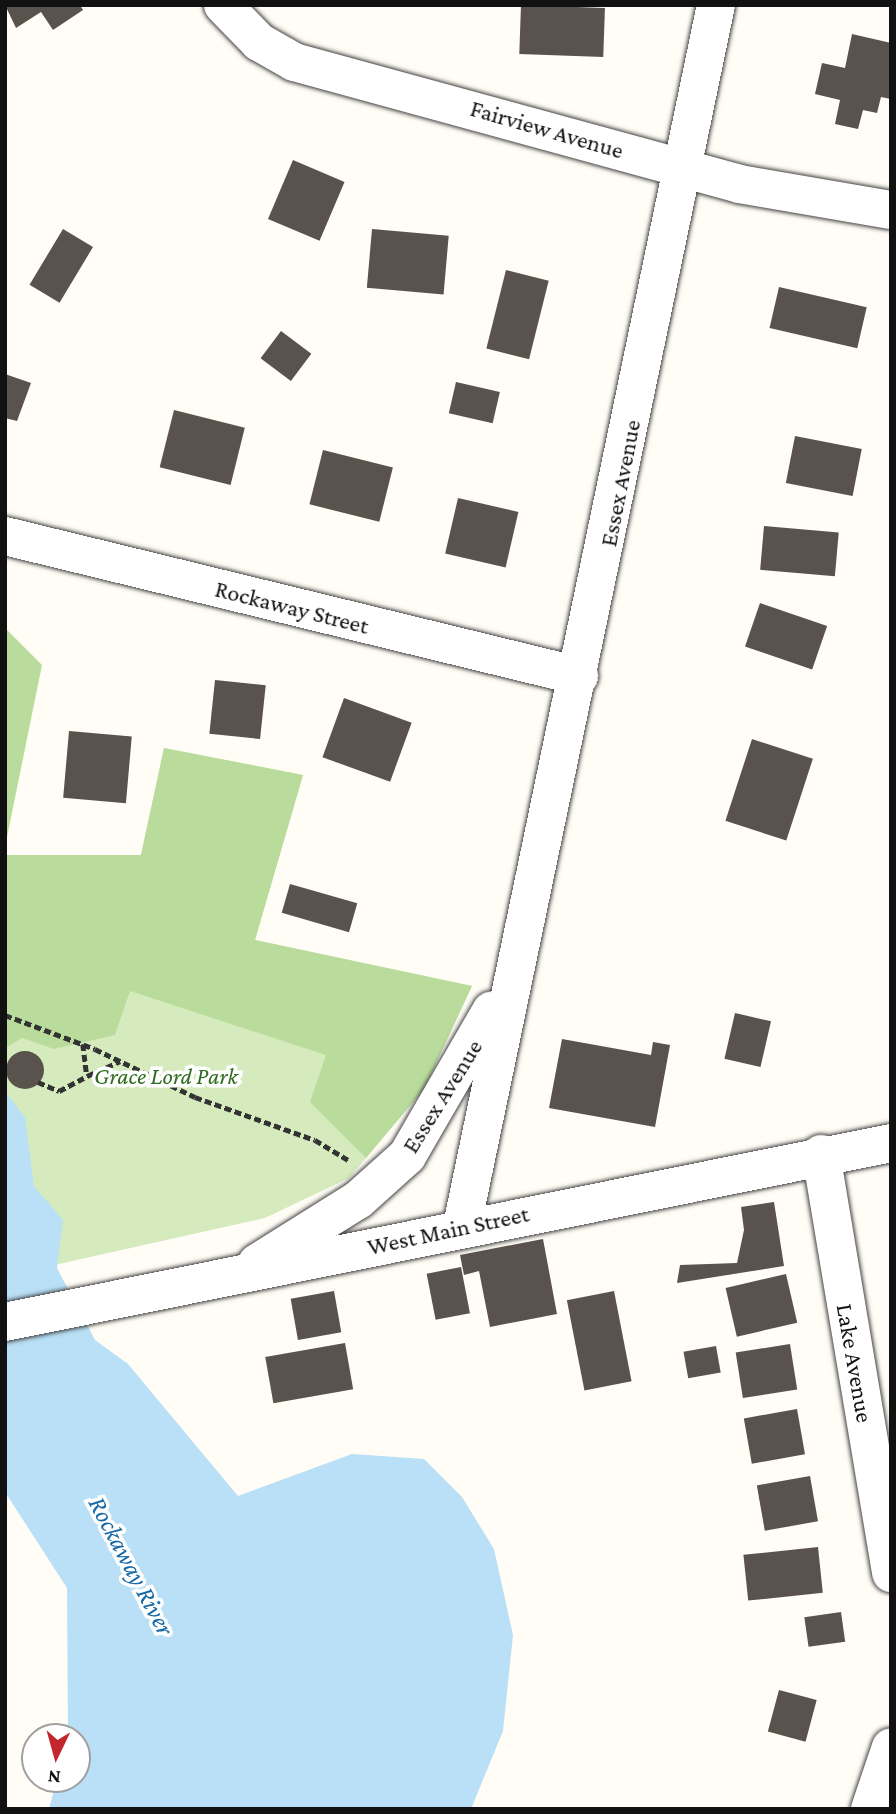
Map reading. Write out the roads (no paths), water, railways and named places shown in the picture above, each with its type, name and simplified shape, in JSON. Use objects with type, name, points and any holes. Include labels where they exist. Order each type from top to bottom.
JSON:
[{"type":"street","name":"Fairview Avenue","points":[[223,5],[259,42],[294,62],[682,167],[891,210]]},
{"type":"street","name":"Essex Avenue","points":[[462,1226],[515,958],[579,676],[716,5]]},
{"type":"street","name":"Rockaway Street","points":[[5,536],[579,676]]},
{"type":"street","name":"Essex Avenue","points":[[233,1278],[380,1180],[407,1156],[440,1104],[515,958]]},
{"type":"street","name":"West Main Street","points":[[5,1322],[233,1278],[462,1226],[821,1154],[891,1143]]},
{"type":"street","name":"Lake Avenue","points":[[821,1154],[891,1573]]},
{"type":"street","points":[[870,1809],[891,1747]]},
{"type":"water","name":"Rockaway River","points":[[5,1092],[25,1117],[34,1186],[63,1220],[57,1268],[95,1340],[128,1364],[238,1496],[352,1454],[424,1459],[462,1497],[494,1549],[513,1635],[503,1731],[471,1809],[49,1809],[53,1793],[91,1793],[91,1723],[68,1723],[67,1588],[5,1492]]},
{"type":"park label","name":"Grace Lord Park","points":[[166,1076]]}]
